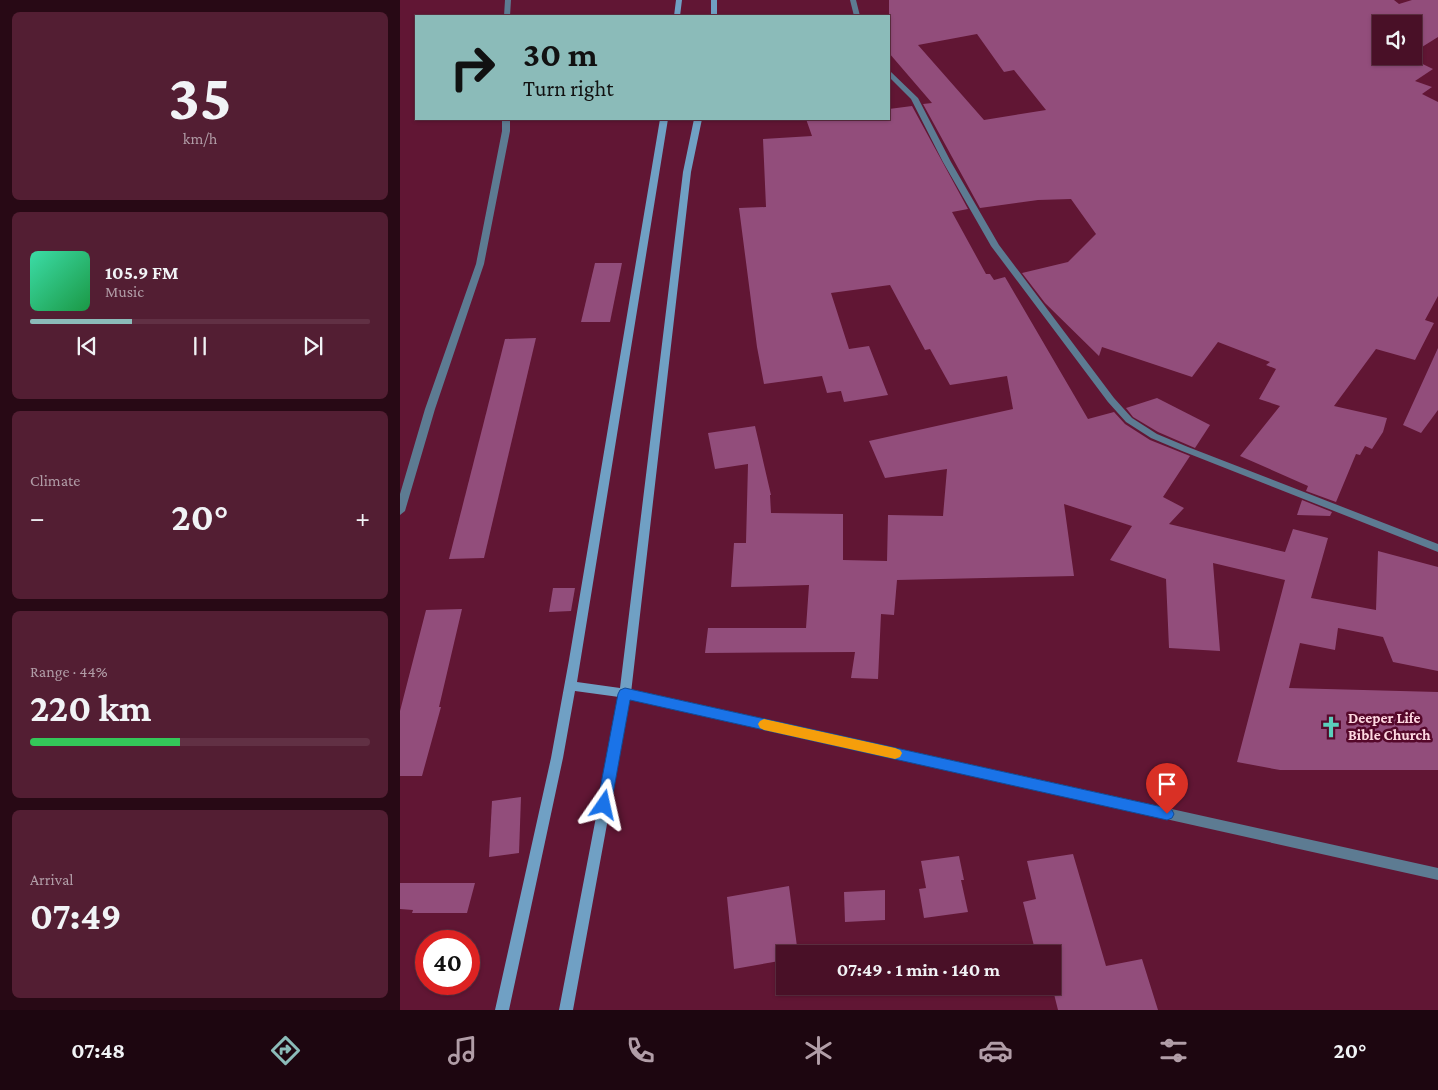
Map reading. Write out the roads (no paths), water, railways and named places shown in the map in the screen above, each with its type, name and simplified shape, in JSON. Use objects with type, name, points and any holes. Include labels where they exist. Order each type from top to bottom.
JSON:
[{"type":"street","points":[[507,15],[508,0]]},
{"type":"street","points":[[677,15],[680,0]]},
{"type":"street","points":[[714,0],[714,15]]},
{"type":"street","points":[[853,0],[857,15]]},
{"type":"street","points":[[890,74],[914,98],[947,162],[995,246],[1111,400],[1129,420],[1154,436],[1185,449],[1438,548]]},
{"type":"street","points":[[400,511],[430,409],[480,264],[506,131],[506,120]]},
{"type":"street","points":[[502,1010],[571,686],[664,120]]},
{"type":"street","points":[[566,1010],[625,694],[686,172],[698,120]]},
{"type":"street","points":[[571,686],[625,694],[1438,874]]},
{"type":"place","name":"Deeper Life Bible Church","points":[[1331,727]]}]
